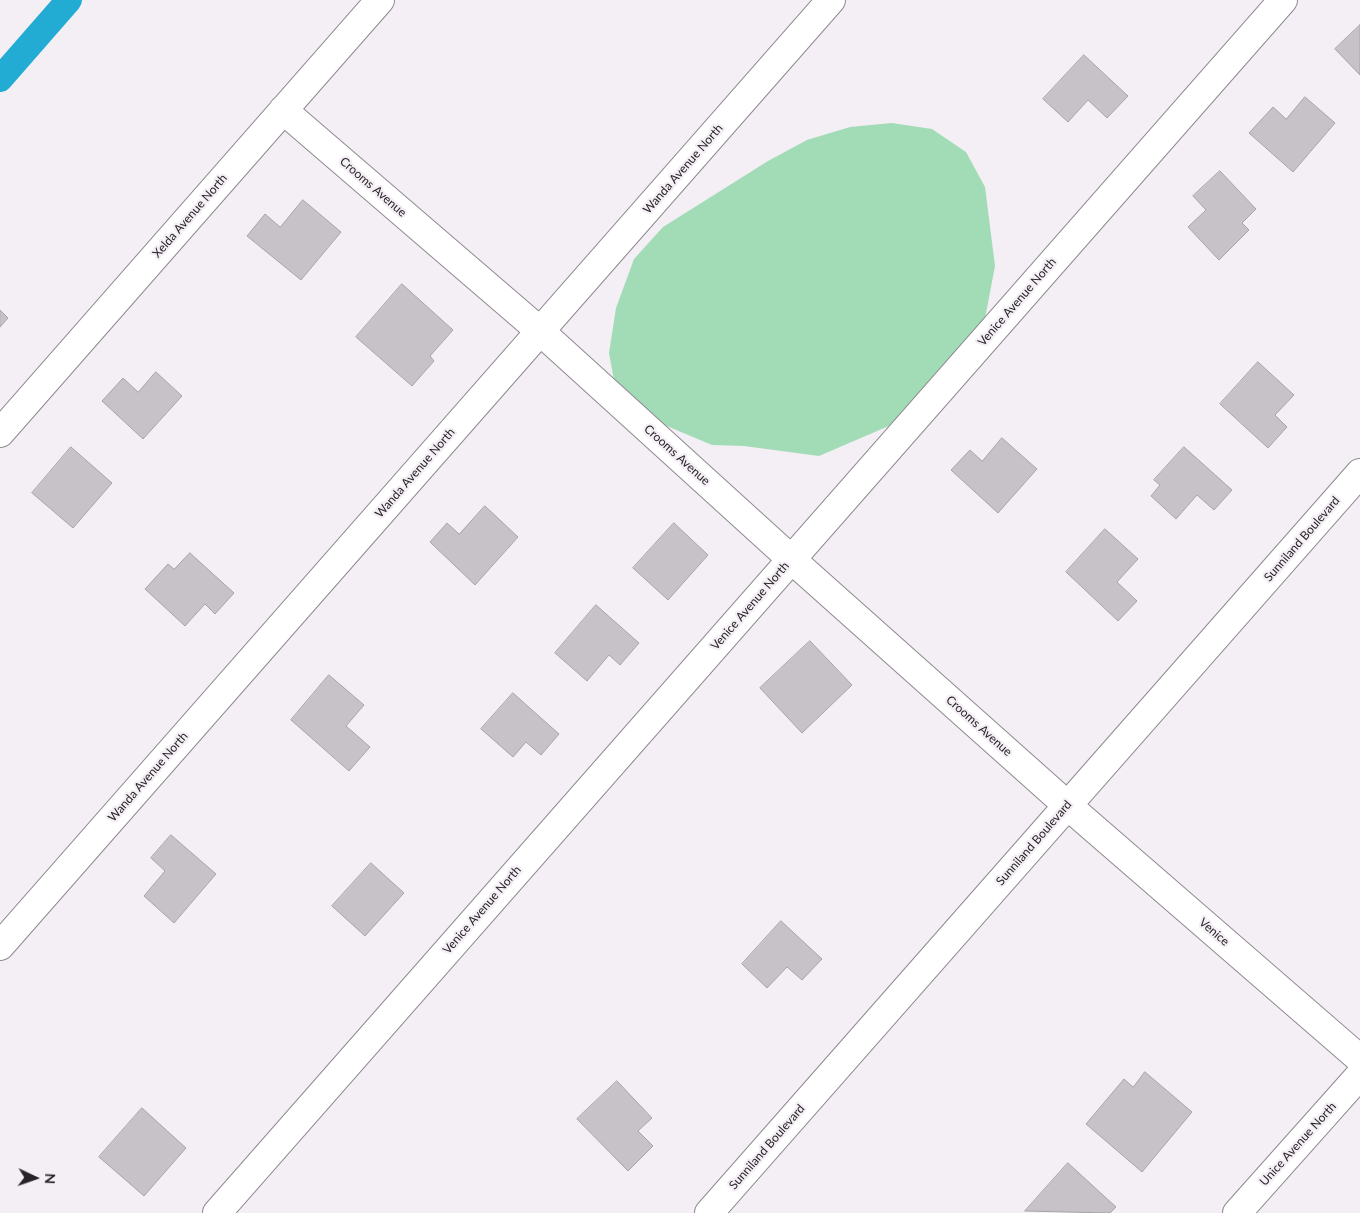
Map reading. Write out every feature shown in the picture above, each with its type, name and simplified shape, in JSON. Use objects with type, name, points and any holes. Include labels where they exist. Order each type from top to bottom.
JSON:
[{"type":"street","name":"Xelda Avenue North","points":[[0,432],[380,0]]},
{"type":"street","name":"Wanda Avenue North","points":[[0,946],[831,0]]},
{"type":"street","name":"Venice Avenue North","points":[[217,1213],[1283,0]]},
{"type":"street","name":"Crooms Avenue","points":[[284,110],[540,331],[791,559],[1067,805]]},
{"type":"street","name":"Sunniland Boulevard","points":[[709,1213],[1360,473]]},
{"type":"street","name":"Venice","points":[[1067,805],[1360,1059]]},
{"type":"street","name":"Unice Avenue North","points":[[1237,1213],[1360,1075]]},
{"type":"green space","points":[[892,123],[932,129],[966,152],[985,187],[995,266],[983,329],[905,419],[819,456],[744,446],[712,445],[655,421],[615,386],[609,353],[616,308],[634,259],[663,227],[768,161],[807,140],[850,127]]},
{"type":"building","points":[[1360,25],[1360,75],[1335,49]]},
{"type":"building","points":[[1084,55],[1128,96],[1107,118],[1088,100],[1068,122],[1043,99]]},
{"type":"building","points":[[1305,97],[1335,123],[1293,172],[1249,133],[1273,107],[1286,119]]},
{"type":"building","points":[[1220,171],[1256,209],[1242,223],[1249,230],[1219,260],[1188,227],[1206,210],[1193,196]]},
{"type":"building","points":[[303,200],[341,232],[301,280],[247,236],[265,214],[280,227]]},
{"type":"building","points":[[402,284],[453,330],[430,356],[434,361],[412,386],[356,337]]},
{"type":"building","points":[[0,310],[8,318],[0,327]]},
{"type":"building","points":[[1258,362],[1294,395],[1275,415],[1287,427],[1268,448],[1220,404]]},
{"type":"building","points":[[156,372],[182,396],[143,439],[102,401],[123,378],[138,392]]},
{"type":"building","points":[[1002,438],[1037,469],[998,513],[951,470],[970,450],[982,461]]},
{"type":"building","points":[[71,447],[112,483],[73,528],[32,493]]},
{"type":"building","points":[[1184,447],[1232,490],[1214,510],[1197,495],[1176,519],[1151,496],[1160,485],[1154,480]]},
{"type":"building","points":[[485,506],[518,537],[475,585],[430,542],[447,523],[459,534]]},
{"type":"building","points":[[674,523],[708,555],[668,600],[633,568]]},
{"type":"building","points":[[1105,529],[1138,559],[1117,582],[1137,601],[1118,621],[1066,572]]},
{"type":"building","points":[[190,553],[234,593],[215,614],[205,604],[185,626],[145,589],[168,564],[174,569]]},
{"type":"building","points":[[596,605],[639,643],[620,665],[609,655],[587,681],[555,653]]},
{"type":"building","points":[[810,641],[852,685],[802,733],[760,688]]},
{"type":"building","points":[[329,675],[364,705],[346,726],[370,747],[349,771],[291,720]]},
{"type":"building","points":[[513,693],[559,734],[541,755],[526,742],[513,757],[481,729]]},
{"type":"building","points":[[171,835],[216,874],[174,923],[144,896],[165,871],[151,858]]},
{"type":"building","points":[[371,863],[404,893],[365,936],[332,906]]},
{"type":"building","points":[[781,921],[822,959],[802,980],[787,967],[767,988],[742,964]]},
{"type":"building","points":[[1145,1072],[1192,1112],[1142,1172],[1086,1124],[1124,1079],[1133,1087]]},
{"type":"building","points":[[617,1081],[652,1118],[638,1131],[653,1146],[628,1171],[577,1119]]},
{"type":"building","points":[[142,1108],[186,1148],[144,1196],[99,1157]]},
{"type":"building","points":[[1068,1163],[1116,1207],[1110,1213],[1025,1211]]},
{"type":"waterway","points":[[0,79],[69,0]]}]
